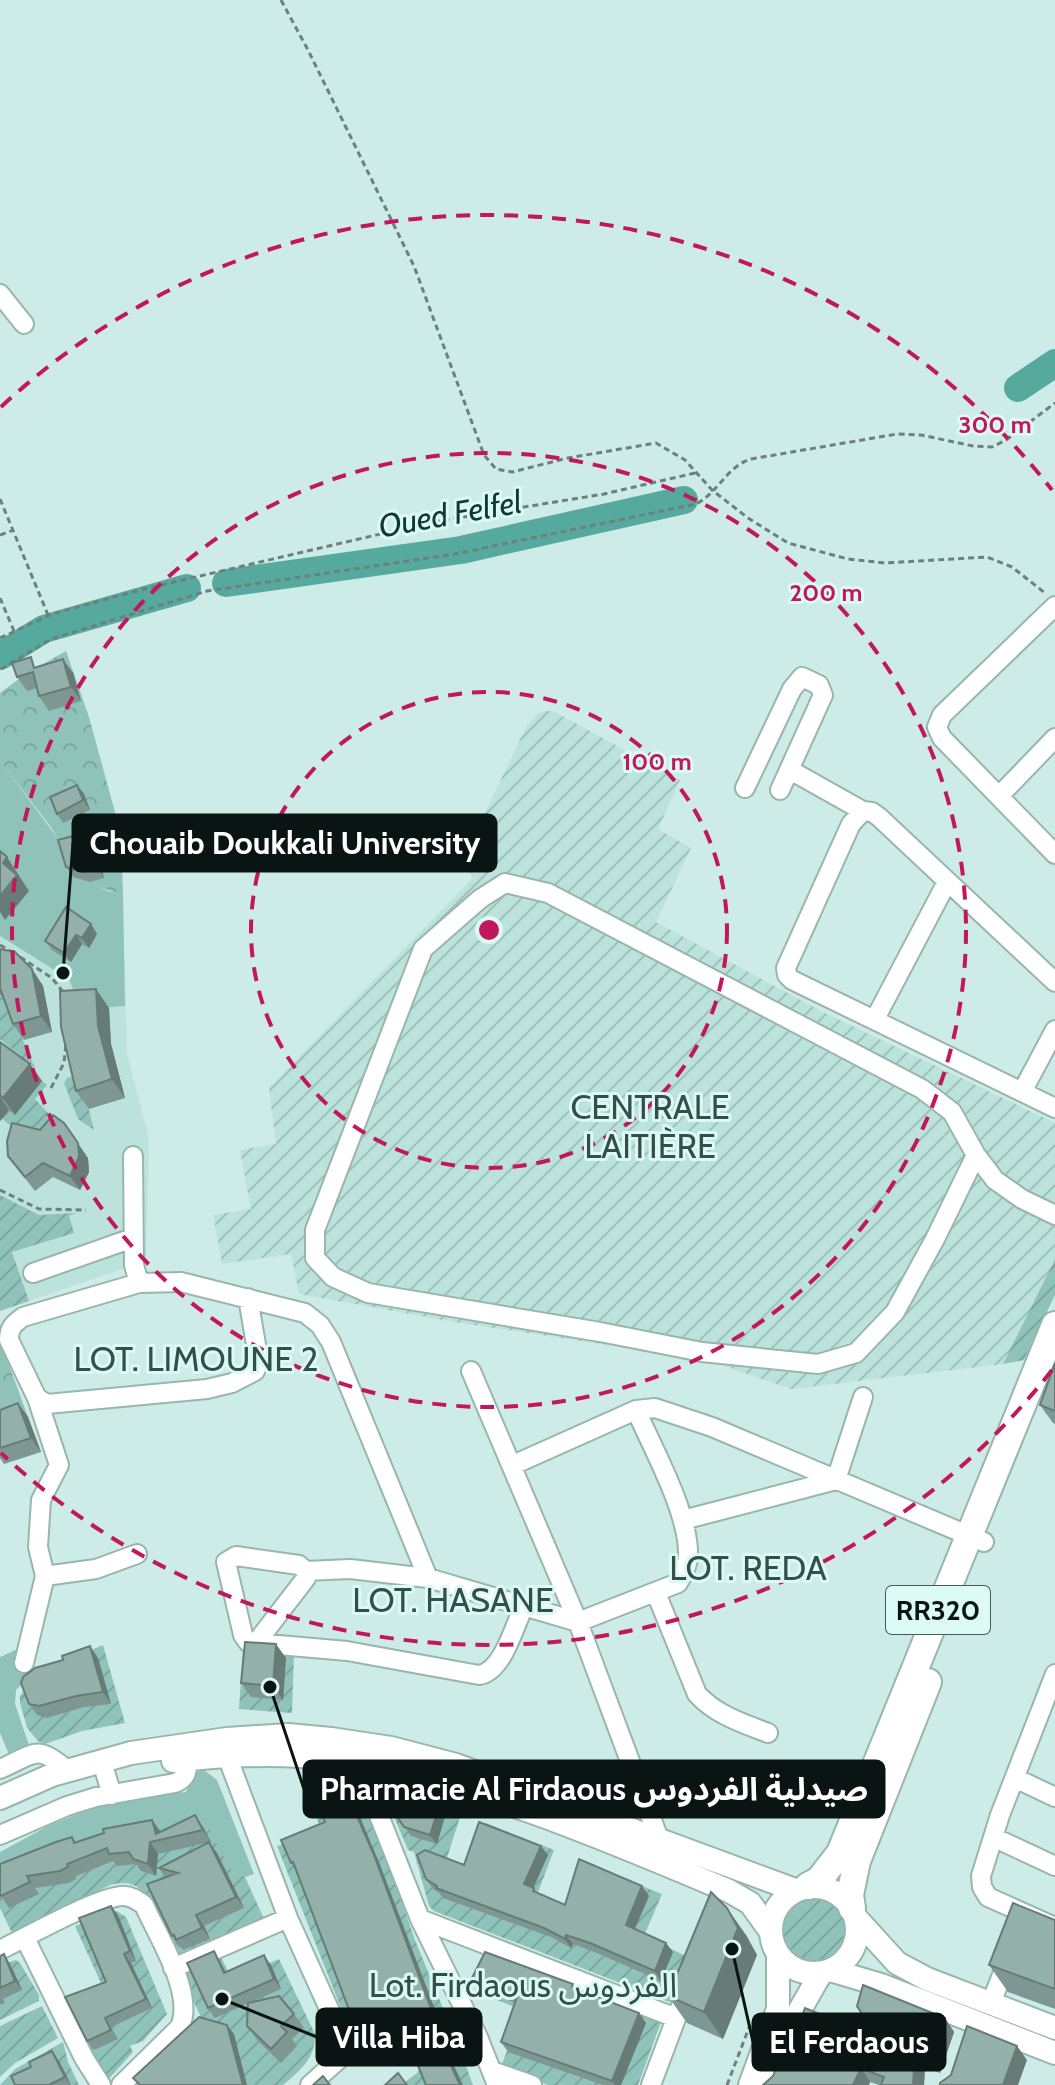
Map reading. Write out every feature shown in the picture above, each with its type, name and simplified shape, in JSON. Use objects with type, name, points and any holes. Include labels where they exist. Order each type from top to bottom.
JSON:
[{"type":"highway","name":"RR320","points":[[854,1913],[850,1895],[857,1861],[976,1538],[1052,1347]]},
{"type":"highway","name":"RR320","points":[[802,1888],[819,1880],[840,1853],[976,1538]]},
{"type":"main road","points":[[0,1813],[105,1772],[188,1759],[288,1735],[358,1753],[391,1748],[666,1864],[725,1901],[750,1903],[771,1932],[778,1954],[778,2009],[750,2085]]},
{"type":"main road","points":[[0,1798],[67,1770],[131,1753],[227,1748]]},
{"type":"main road","points":[[462,1778],[660,1839],[802,1888],[829,1889],[842,1896],[897,1963],[927,1979],[1055,2028]]},
{"type":"main road","name":"RR320","points":[[771,1932],[777,1906],[802,1888]]},
{"type":"main road","name":"RR320","points":[[770,2085],[797,2015],[826,1971],[844,1961],[856,1943],[854,1913]]},
{"type":"main road","points":[[778,1954],[788,1965],[801,1971],[826,1971],[881,1985],[969,2027],[1055,2053]]},
{"type":"street","points":[[0,294],[24,324]]},
{"type":"street","points":[[1055,604],[942,715],[937,727],[942,738],[1055,854]]},
{"type":"street","points":[[745,788],[792,689],[802,677],[819,685],[823,695],[780,790]]},
{"type":"street","points":[[1000,795],[1055,738]]},
{"type":"street","points":[[790,770],[879,817],[1055,982]]},
{"type":"street","points":[[863,811],[851,824],[786,968],[787,975],[1055,1108]]},
{"type":"street","points":[[875,1019],[947,882]]},
{"type":"street","points":[[976,1155],[895,1312],[856,1353],[818,1364],[702,1352],[570,1326],[368,1293],[333,1277],[315,1258],[315,1230],[423,949],[480,899],[505,883],[548,893],[922,1089],[952,1112],[976,1155],[995,1180],[1022,1199],[1055,1215]]},
{"type":"street","points":[[1022,1092],[1055,1030]]},
{"type":"street","points":[[133,1156],[134,1265],[139,1283]]},
{"type":"street","points":[[33,1273],[133,1238]]},
{"type":"street","points":[[24,1663],[45,1576],[38,1547],[41,1500],[59,1465],[37,1398],[9,1340],[9,1331],[23,1317],[139,1283],[181,1282],[305,1313],[320,1325],[331,1342],[428,1578]]},
{"type":"street","points":[[37,1398],[57,1405],[207,1389],[248,1377],[259,1362],[248,1298]]},
{"type":"street","points":[[471,1371],[578,1622],[660,1839],[666,1864]]},
{"type":"street","points":[[836,1480],[863,1397]]},
{"type":"street","points":[[513,1465],[636,1410],[655,1408],[677,1414],[976,1538]]},
{"type":"street","points":[[523,1608],[497,1667],[488,1674],[479,1675],[347,1651],[248,1642],[243,1635],[226,1562],[236,1556],[299,1565],[306,1571],[350,1569],[428,1578],[578,1622],[678,1583],[684,1573],[688,1553],[683,1520],[636,1410]]},
{"type":"street","points":[[683,1520],[836,1480]]},
{"type":"street","points":[[45,1576],[96,1569],[137,1554]]},
{"type":"street","points":[[256,1643],[306,1578],[306,1571]]},
{"type":"street","points":[[656,1593],[697,1694],[708,1706],[725,1716],[768,1733]]},
{"type":"street","points":[[1019,1930],[988,1897],[982,1887],[981,1876],[1015,1778],[1047,1722],[1055,1674]]},
{"type":"street","points":[[227,1748],[288,1918],[348,2051],[310,2085]]},
{"type":"street","points":[[0,1769],[40,1753],[48,1753],[67,1770]]},
{"type":"street","points":[[358,1753],[420,1919],[478,2037],[494,2078],[532,2085]]},
{"type":"street","points":[[0,1835],[67,1806],[182,1780],[187,1773],[188,1759]]},
{"type":"street","points":[[105,1772],[112,1795]]},
{"type":"street","points":[[1015,1778],[1055,1797]]},
{"type":"street","points":[[993,1837],[1055,1866]]},
{"type":"street","points":[[0,1950],[102,1901],[124,1895],[144,1905],[173,1968],[185,2005],[180,2027],[121,2085]]},
{"type":"street","points":[[173,1968],[288,1918]]},
{"type":"street","points":[[420,1919],[676,2018]]},
{"type":"street","points":[[1019,1930],[1055,1927]]},
{"type":"street","points":[[991,2003],[1019,1930]]},
{"type":"street","points":[[25,1938],[84,2058],[101,2085]]},
{"type":"street","points":[[651,2085],[688,1989]]},
{"type":"path","points":[[281,0],[414,266],[447,360],[489,463],[496,469],[512,472],[568,458],[656,443],[685,460],[712,490],[778,539],[848,559],[885,563],[987,557],[1012,567],[1055,604]]},
{"type":"path","points":[[1,669],[51,639],[207,591],[455,554],[696,504],[735,467],[751,459],[897,434],[992,447],[1055,403]]},
{"type":"path","points":[[0,638],[48,615],[158,586],[432,522],[604,494],[696,472]]},
{"type":"path","points":[[0,499],[48,615]]},
{"type":"path","points":[[0,535],[13,530]]},
{"type":"path","points":[[0,598],[14,631]]},
{"type":"path","points":[[0,945],[52,978],[64,994]]},
{"type":"path","points":[[51,1088],[64,1063],[66,1035]]},
{"type":"path","points":[[0,1190],[39,1209],[86,1210]]},
{"type":"path","points":[[727,2085],[754,2016]]},
{"type":"path","points":[[437,2050],[478,2037]]},
{"type":"path","points":[[348,2051],[370,2061],[424,2054]]},
{"type":"shaded area","points":[[66,651],[121,834],[127,1053],[149,1139],[146,1261],[0,1311],[0,693]]},
{"type":"shaded area","name":"CENTRALE LAITIÈRE","points":[[553,711],[680,780],[658,829],[691,848],[656,922],[823,1012],[1055,1123],[1055,1259],[1003,1364],[791,1389],[687,1353],[607,1345],[454,1322],[299,1294],[291,1254],[222,1264],[213,1215],[251,1209],[240,1150],[276,1144],[269,1088],[473,878],[463,864],[464,857],[526,727],[538,713]]},
{"type":"green space","points":[[66,651],[89,717],[121,834],[123,894],[73,877],[64,849],[51,827],[0,761],[0,693]]},
{"type":"green space","points":[[0,761],[90,882],[107,891],[123,894],[125,1006],[73,1010],[73,989],[69,979],[0,936]]},
{"type":"green space","points":[[0,995],[4,996],[35,1068],[0,1039]]},
{"type":"green space","points":[[0,1047],[47,1085],[35,1099],[63,1129],[26,1139],[0,1117]]},
{"type":"green space","points":[[80,1074],[94,1130],[78,1119],[64,1083],[67,1078]]},
{"type":"green space","points":[[0,1195],[39,1215],[76,1213],[69,1216],[74,1233],[12,1252],[29,1301],[0,1311]]},
{"type":"green space","points":[[1055,1259],[1055,1295],[1024,1360],[1003,1364]]},
{"type":"green space","points":[[0,1347],[28,1417],[0,1428]]},
{"type":"green space","points":[[103,1645],[125,1723],[82,1731],[45,1744],[38,1741],[27,1728],[20,1696],[27,1686],[77,1656]]},
{"type":"green space","points":[[24,1646],[33,1674],[16,1690],[15,1704],[30,1748],[10,1757],[0,1733],[0,1657]]},
{"type":"green space","points":[[243,1651],[294,1654],[292,1713],[239,1709]]},
{"type":"green space","points":[[204,1770],[217,1780],[254,1874],[245,1877],[232,1872],[0,1877],[0,1852],[48,1826],[113,1801],[186,1792],[194,1774]]},
{"type":"green space","points":[[303,1779],[343,1783],[357,1790],[374,1822],[415,1940],[454,2035],[392,2055],[368,2052],[356,2046],[277,1846],[321,1830]]},
{"type":"green space","points":[[386,1792],[461,1814],[446,1861],[471,1870],[486,1823],[554,1850],[537,1895],[565,1905],[620,1877],[662,1894],[644,1936],[688,1957],[672,2003],[434,1911],[429,1906],[414,1852],[408,1850]]},
{"type":"green space","points":[[204,1820],[232,1872],[245,1877],[265,1921],[174,1958],[145,1894],[133,1885],[121,1883],[110,1885],[13,1935],[0,1908],[0,1877],[130,1835]]},
{"type":"green space","points":[[814,1894],[834,1900],[844,1910],[850,1930],[844,1950],[834,1960],[814,1966],[794,1960],[784,1950],[778,1930],[784,1910],[794,1900]]},
{"type":"green space","points":[[117,1911],[126,1917],[167,2014],[143,2041],[130,2046],[133,2052],[105,2083],[63,2005],[105,1992],[75,1926]]},
{"type":"green space","points":[[218,1951],[232,1979],[279,1959],[315,2034],[310,2057],[283,2085],[137,2085],[200,2021],[178,1969]]},
{"type":"green space","points":[[490,1956],[661,2022],[638,2085],[548,2085],[501,2067],[522,2010],[475,1991]]},
{"type":"green space","points":[[16,1960],[39,1995],[39,2001],[0,2020],[0,1965]]},
{"type":"green space","points":[[42,2006],[58,2038],[15,2063],[0,2077],[0,2026]]},
{"type":"green space","points":[[63,2042],[79,2085],[0,2085],[15,2069]]},
{"type":"green space","points":[[460,2050],[473,2085],[401,2085],[417,2073],[422,2064]]},
{"type":"building","points":[[31,657],[34,668],[63,659],[71,687],[39,696],[33,672],[17,677],[12,663]]},
{"type":"building","points":[[77,785],[83,800],[57,814],[50,797]]},
{"type":"building","points":[[88,832],[98,868],[83,872],[66,867],[58,840]]},
{"type":"building","points":[[0,851],[7,857],[3,863],[17,875],[0,896]]},
{"type":"building","points":[[66,907],[91,924],[82,938],[76,935],[64,953],[45,941]]},
{"type":"building","points":[[0,949],[15,952],[32,969],[41,1016],[13,1024],[0,988]]},
{"type":"building","points":[[96,989],[98,1026],[112,1079],[76,1091],[61,1027],[60,991]]},
{"type":"building","points":[[0,1042],[30,1064],[3,1098],[0,1095]]},
{"type":"building","points":[[53,1115],[64,1123],[78,1143],[79,1157],[70,1176],[43,1163],[25,1177],[8,1156],[7,1141],[12,1123],[40,1130]]},
{"type":"building","points":[[1055,1363],[1055,1411],[1040,1405]]},
{"type":"building","points":[[18,1403],[31,1438],[0,1448],[0,1410]]},
{"type":"building","points":[[245,1642],[276,1644],[273,1686],[241,1683]]},
{"type":"building","points":[[90,1646],[103,1692],[39,1706],[29,1704],[21,1683],[23,1677],[35,1668],[63,1660],[62,1656]]},
{"type":"building","points":[[308,1779],[342,1782],[374,1855],[433,2014],[370,2033],[366,2025],[356,2028],[293,1862],[281,1840],[325,1822]]},
{"type":"building","points":[[404,1796],[439,1807],[430,1835],[404,1827],[398,1818]]},
{"type":"building","points":[[195,1815],[203,1830],[150,1842],[148,1864],[133,1859],[129,1852],[109,1854],[107,1848],[67,1864],[68,1867],[60,1871],[27,1876],[30,1882],[0,1894],[0,1864],[72,1837],[74,1843],[104,1833],[103,1829],[152,1820],[156,1834]]},
{"type":"building","points":[[479,1822],[541,1846],[524,1884],[565,1905],[579,1859],[642,1886],[626,1925],[666,1943],[655,1971],[590,1943],[566,1935],[565,1939],[544,1928],[436,1888],[426,1879],[417,1855],[425,1850],[464,1865]]},
{"type":"building","points":[[209,1842],[236,1897],[196,1915],[202,1928],[176,1940],[147,1884],[178,1873],[159,1868]]},
{"type":"building","points":[[711,1892],[727,1908],[738,1928],[704,2012],[668,1996]]},
{"type":"building","points":[[1013,1903],[1055,1920],[1055,1989],[989,1965]]},
{"type":"building","points":[[111,1906],[130,1951],[124,1954],[146,1999],[105,2018],[111,2030],[87,2041],[65,1997],[106,1982],[79,1918]]},
{"type":"building","points":[[214,1951],[224,1973],[264,1955],[274,1979],[208,2008],[187,1963]]},
{"type":"building","points":[[485,1952],[573,1984],[572,1987],[639,2013],[612,2081],[501,2042],[517,1997],[472,1978]]},
{"type":"building","points":[[4,1954],[15,1981],[0,1988],[0,1956]]},
{"type":"building","points":[[863,1985],[945,2018],[931,2059],[915,2053],[913,2085],[881,2085],[884,2077],[861,2068],[853,2085],[763,2085],[773,2076],[788,2038],[793,2040],[805,2008],[877,2037],[857,2006]]},
{"type":"building","points":[[279,1996],[294,2014],[281,2026],[287,2032],[271,2049],[247,2026],[248,2003]]},
{"type":"building","points":[[199,2017],[227,2025],[243,2085],[140,2085],[133,2078]]},
{"type":"building","points":[[967,2026],[1017,2046],[1003,2085],[940,2085],[951,2075]]},
{"type":"building","points":[[441,2044],[460,2085],[426,2085],[413,2054]]},
{"type":"building","points":[[52,2051],[65,2077],[49,2085],[15,2085],[11,2076],[31,2067],[29,2062]]},
{"type":"building","points":[[398,2073],[407,2085],[385,2085]]},
{"type":"building","points":[[323,2076],[330,2085],[313,2085]]},
{"type":"waterway","name":"Oued Felfel","points":[[1018,388],[1055,363]]},
{"type":"waterway","name":"Oued Felfel","points":[[226,583],[461,550],[684,500]]},
{"type":"waterway","name":"Oued Felfel","points":[[0,656],[44,629],[187,588]]},
{"type":"place","name":"Chouaib Doukkali University","points":[[63,973]]},
{"type":"place","name":"Pharmacie Al Firdaous صيدلية الفردوس","points":[[270,1687]]},
{"type":"place","name":"El Ferdaous","points":[[732,1949]]},
{"type":"place","name":"Villa Hiba","points":[[222,1999]]},
{"type":"district","name":"CENTRALE LAITIÈRE","points":[[650,1126]]},
{"type":"district","name":"LOT. LIMOUNE 2","points":[[196,1359]]},
{"type":"district","name":"LOT. REDA","points":[[748,1568]]},
{"type":"district","name":"LOT. HASANE","points":[[453,1600]]},
{"type":"district","name":"Lot. Firdaous الفردوس","points":[[523,1985]]}]
